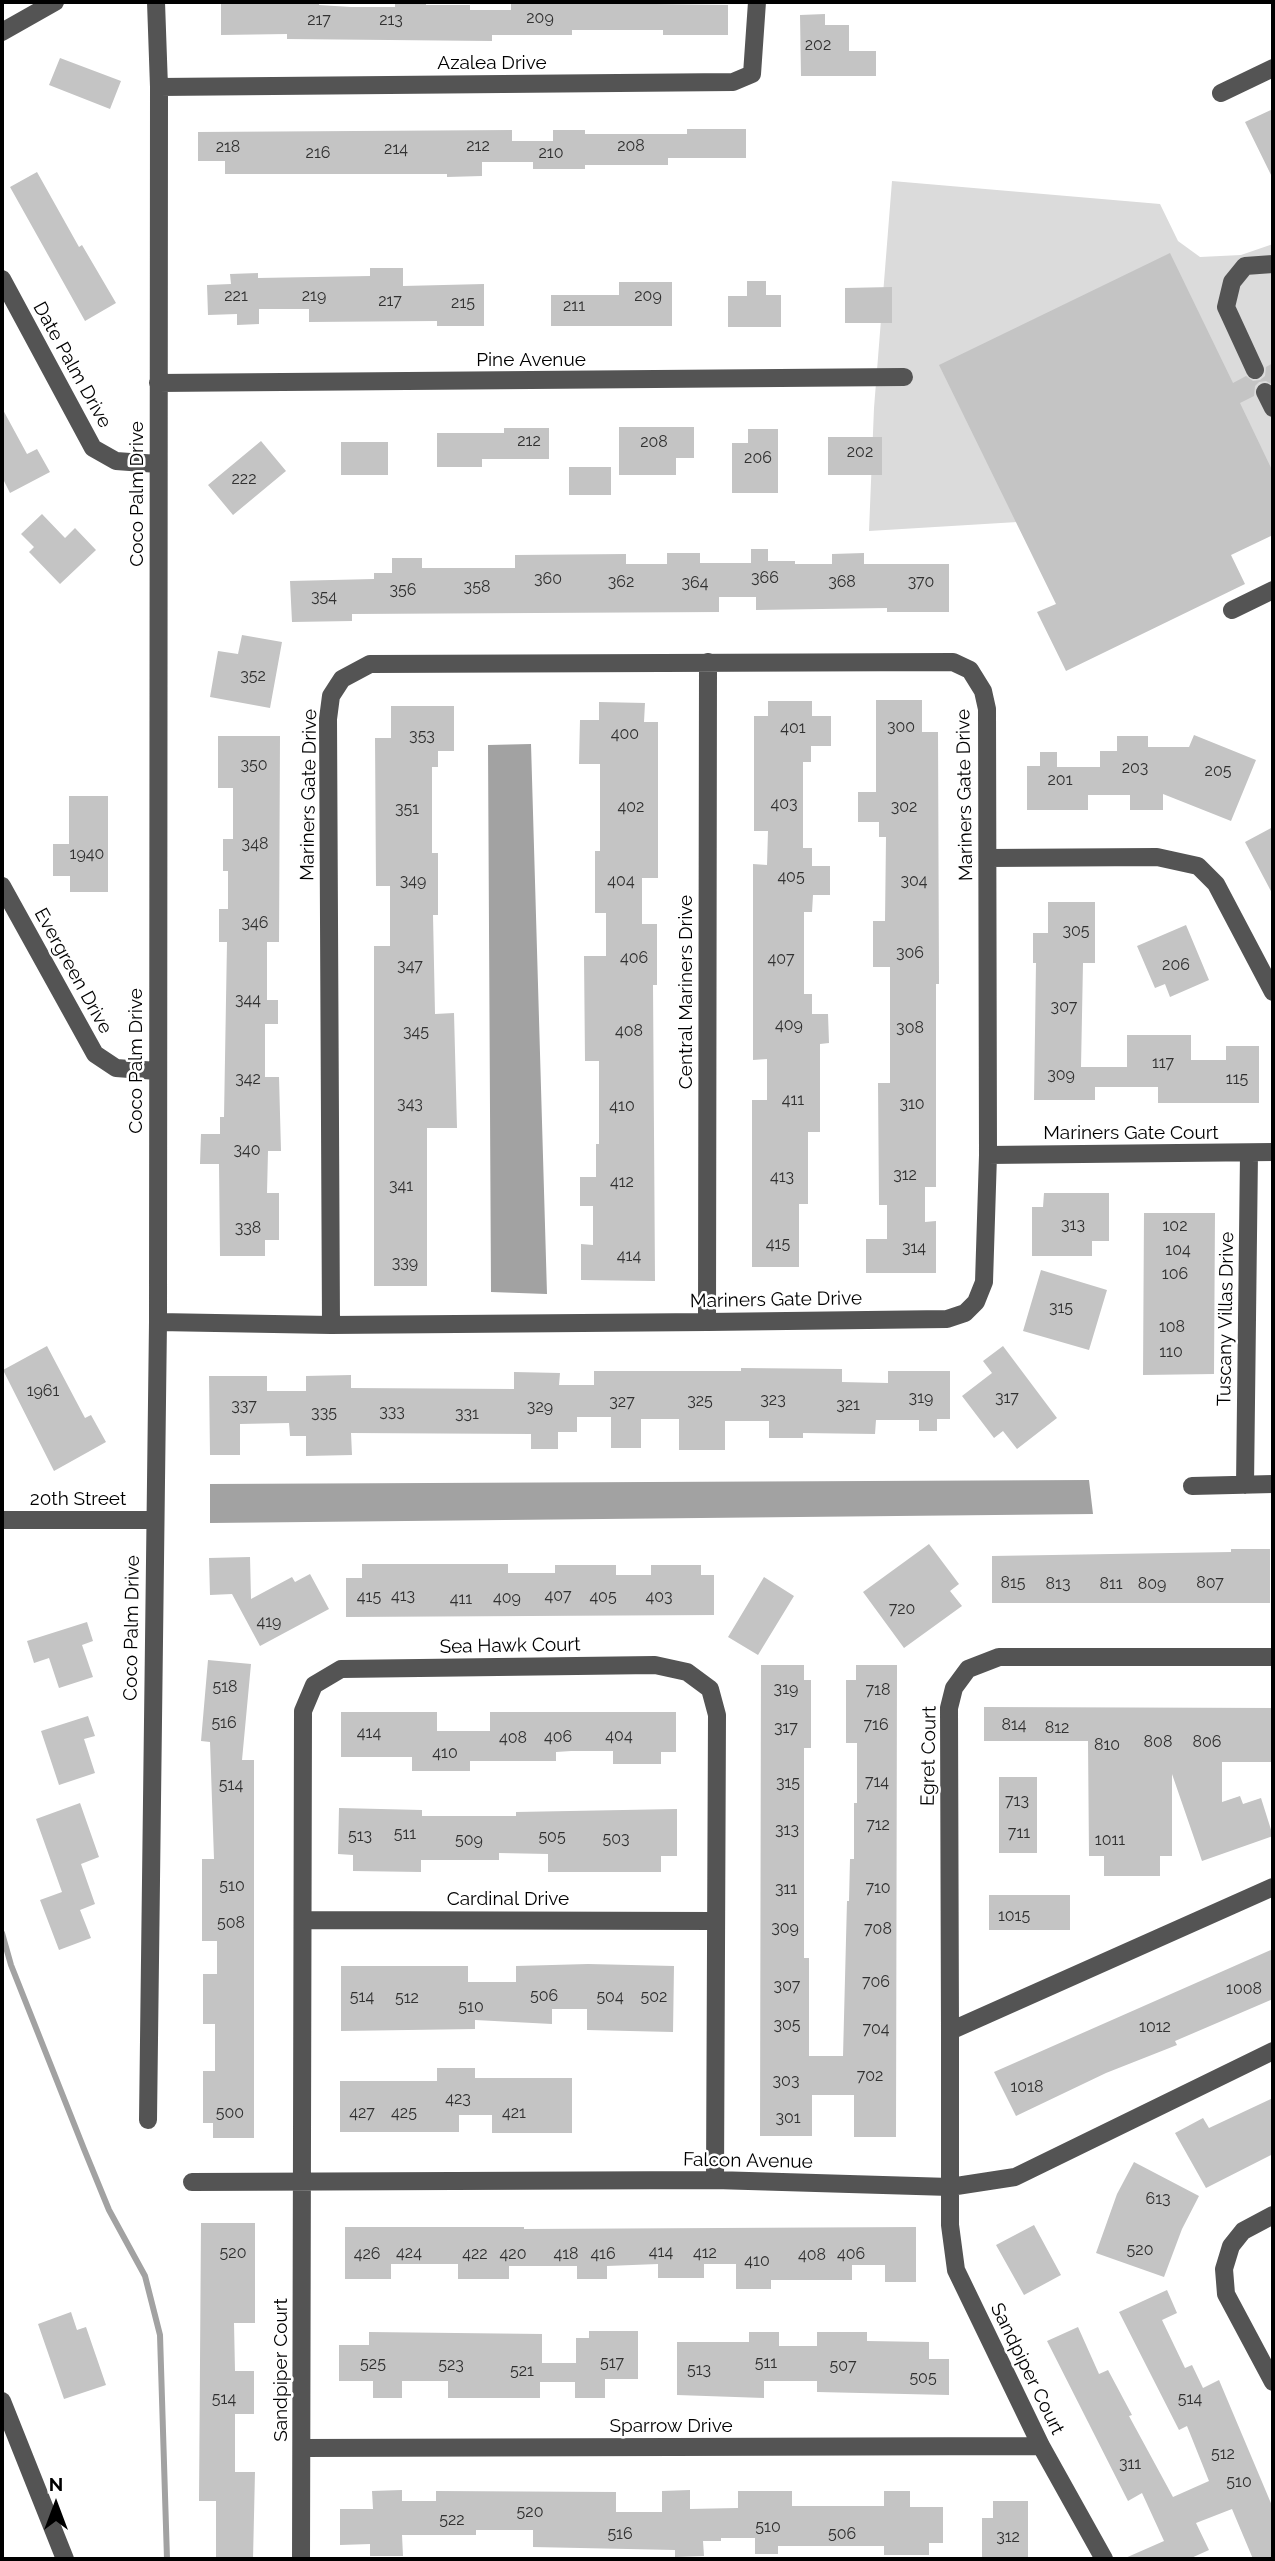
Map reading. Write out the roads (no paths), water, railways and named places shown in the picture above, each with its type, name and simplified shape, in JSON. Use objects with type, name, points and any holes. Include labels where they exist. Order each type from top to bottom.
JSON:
[{"type":"street","points":[[2,32],[55,2]]},
{"type":"street","name":"Coco Palm Drive","points":[[148,2120],[158,1322],[159,87],[156,2]]},
{"type":"street","name":"Azalea Drive","points":[[159,87],[733,82],[752,74],[757,2]]},
{"type":"street","points":[[1221,93],[1273,68]]},
{"type":"street","points":[[1255,370],[1226,307],[1232,282],[1245,266],[1273,264]]},
{"type":"street","name":"Date Palm Drive","points":[[2,279],[93,448],[116,461],[158,464]]},
{"type":"street","name":"Pine Avenue","points":[[158,383],[904,377]]},
{"type":"street","points":[[1232,610],[1273,590]]},
{"type":"street","name":"Central Mariners Drive","points":[[706,1322],[708,662]]},
{"type":"street","name":"Mariners Gate Drive","points":[[158,1322],[331,1325],[706,1322],[947,1319],[965,1313],[976,1302],[984,1282],[988,1155],[987,709],[983,691],[970,670],[953,662],[370,664],[342,679],[331,696],[328,719],[331,1325]]},
{"type":"street","points":[[988,858],[1157,857],[1198,866],[1216,884],[1273,992]]},
{"type":"street","name":"Evergreen Drive","points":[[2,886],[95,1054],[116,1068],[157,1071]]},
{"type":"street","name":"Mariners Gate Court","points":[[988,1155],[1273,1152]]},
{"type":"street","name":"Tuscany Villas Drive","points":[[1245,1485],[1249,1153]]},
{"type":"street","points":[[1192,1486],[1273,1484]]},
{"type":"street","points":[[2,1503],[6,1520]]},
{"type":"street","name":"20th Street","points":[[6,1520],[154,1520]]},
{"type":"street","name":"Egret Court","points":[[950,2187],[949,1708],[954,1688],[968,1669],[999,1657],[1273,1657]]},
{"type":"street","name":"Sea Hawk Court","points":[[303,2181],[303,1711],[314,1685],[341,1669],[655,1665],[687,1672],[710,1689],[717,1715],[714,1921],[715,2180]]},
{"type":"street","points":[[950,2031],[1273,1887]]},
{"type":"street","name":"Cardinal Drive","points":[[303,1920],[714,1921]]},
{"type":"street","name":"Falcon Avenue","points":[[192,2182],[715,2180],[950,2187],[1015,2177],[1273,2051]]},
{"type":"street","name":"Sandpiper Court","points":[[301,2559],[303,2181]]},
{"type":"street","name":"Sandpiper Court","points":[[950,2187],[950,2225],[956,2270],[1041,2446],[1104,2559]]},
{"type":"street","points":[[1273,2215],[1243,2231],[1231,2246],[1224,2269],[1226,2294],[1273,2382]]},
{"type":"street","points":[[2,2401],[65,2559]]},
{"type":"street","name":"Sparrow Drive","points":[[302,2448],[1041,2446]]},
{"type":"waterway","points":[[2,1933],[11,1965],[109,2210],[145,2276],[160,2335],[167,2559]]}]
